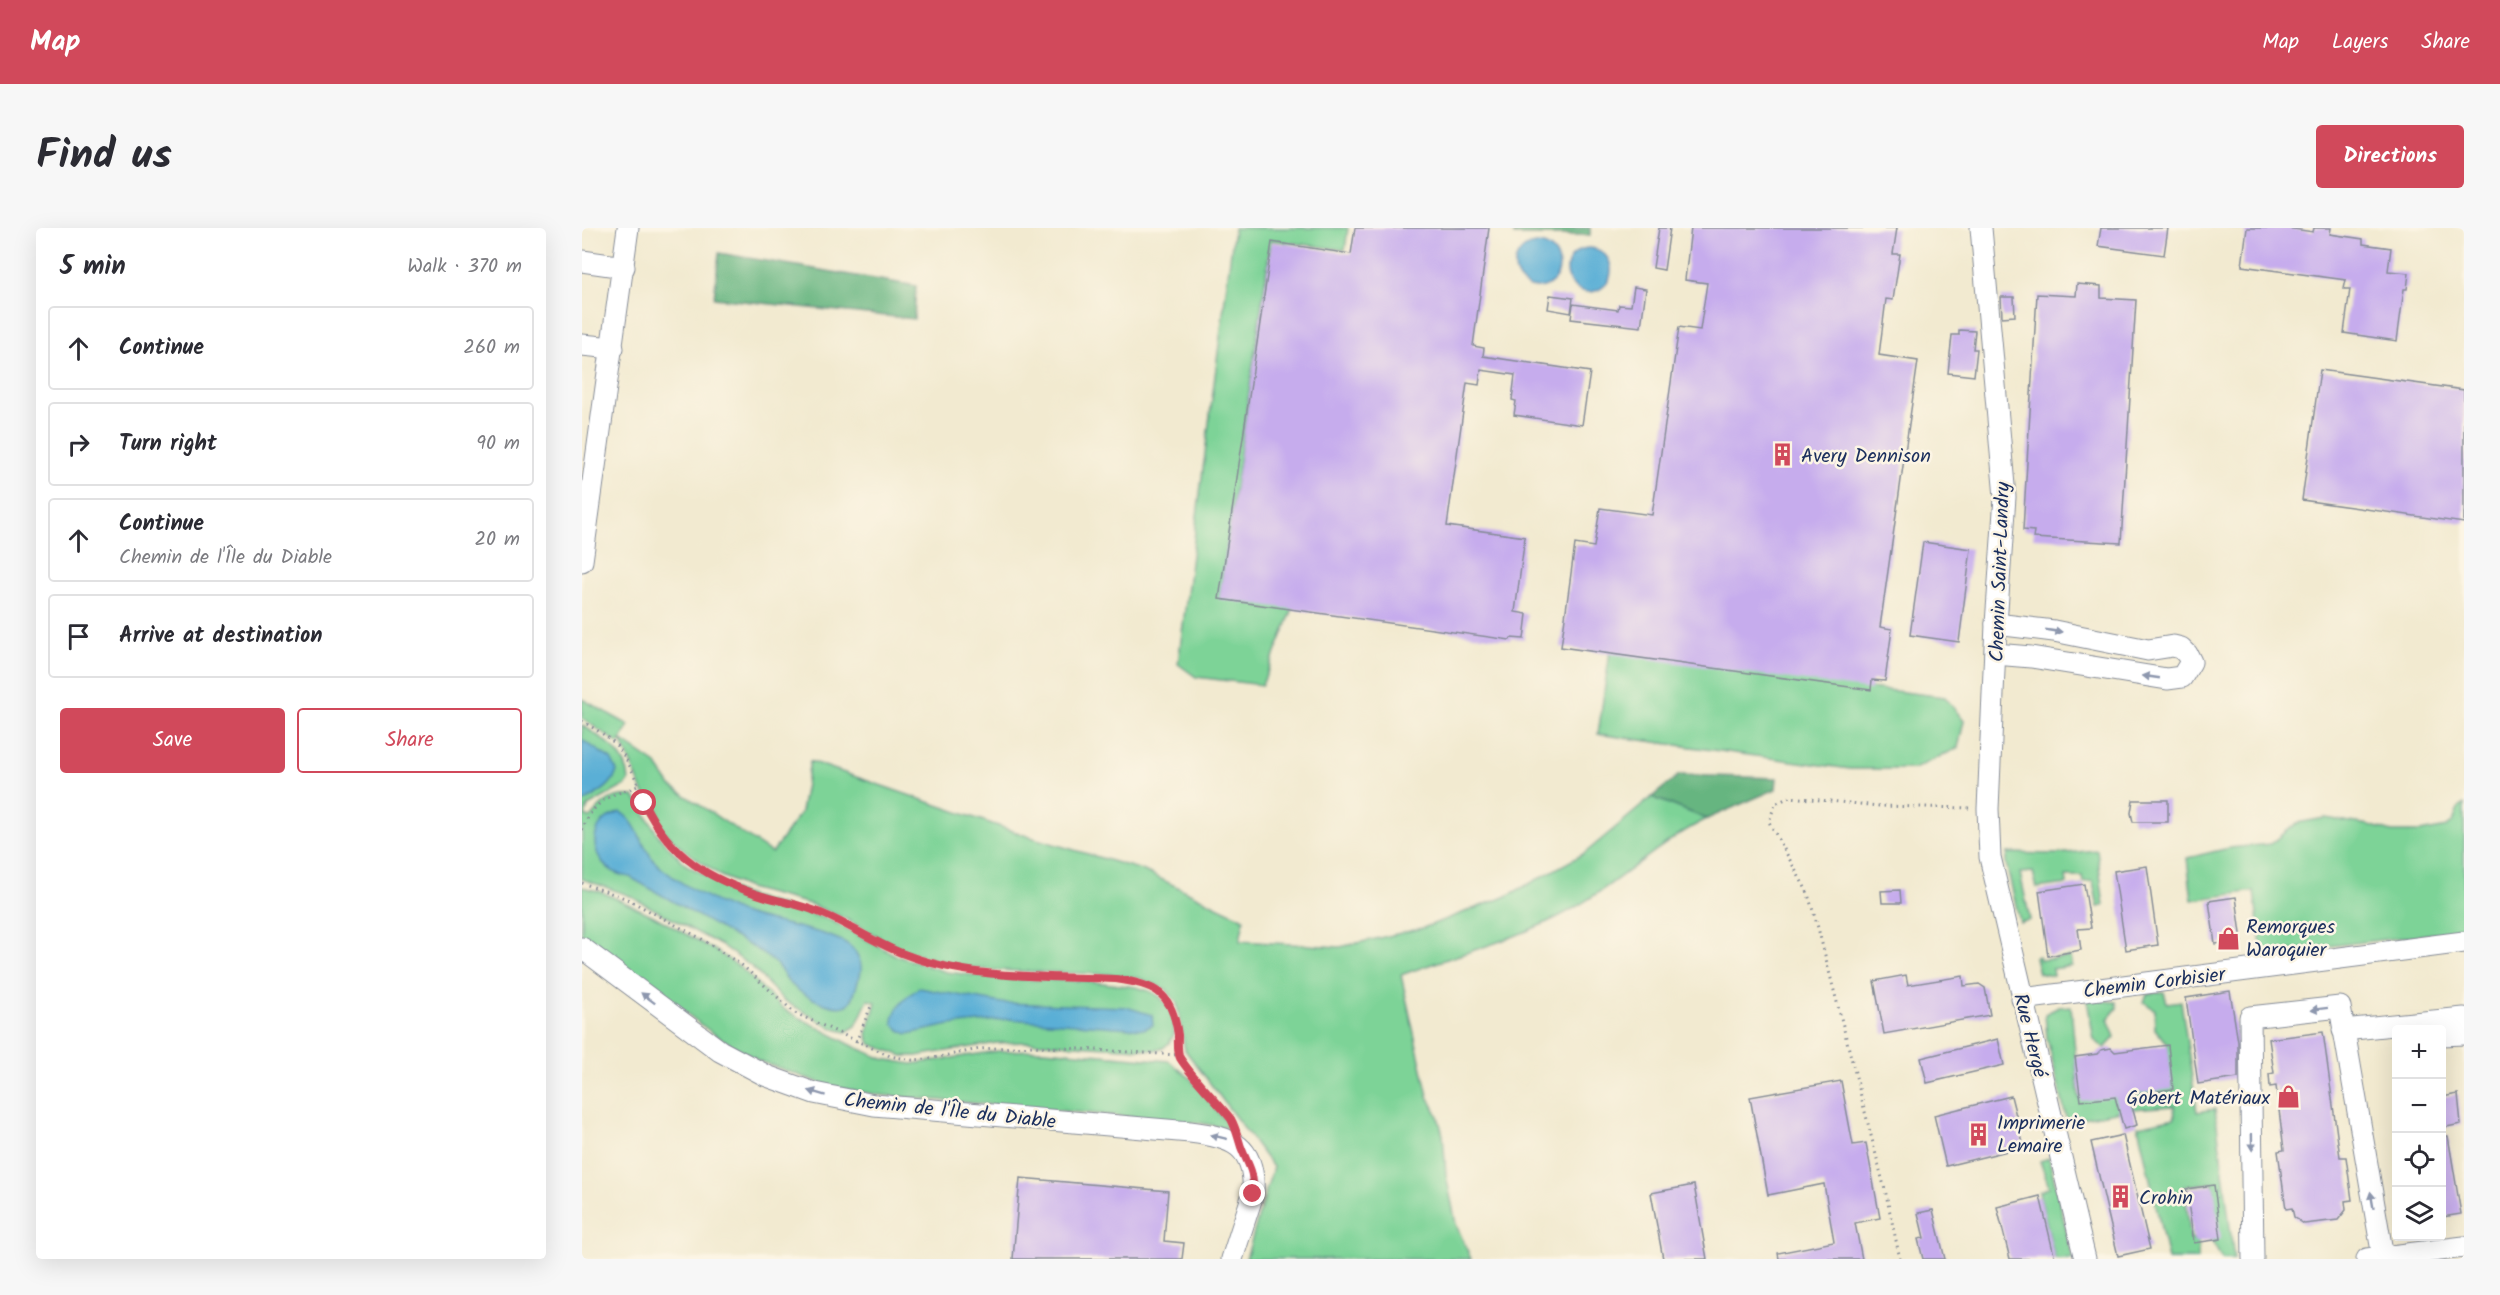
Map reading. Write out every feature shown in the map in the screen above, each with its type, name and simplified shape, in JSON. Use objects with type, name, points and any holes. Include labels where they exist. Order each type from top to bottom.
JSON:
[{"type":"street","points":[[582,561],[628,228]]},
{"type":"street","name":"Chemin Saint-Landry","points":[[1981,228],[2005,497],[1996,624],[1988,809]]},
{"type":"street","points":[[582,261],[624,267]]},
{"type":"street","points":[[582,345],[613,348]]},
{"type":"street","points":[[1995,654],[2031,657],[2167,679],[2182,677],[2191,662],[2181,648],[2173,646],[2148,650],[2054,631],[1996,624]]},
{"type":"street","name":"Rue Hergé","points":[[1988,809],[1990,858],[2085,1259]]},
{"type":"street","name":"Chemin Corbisier","points":[[2022,999],[2464,942]]},
{"type":"street","name":"Chemin de l'Île du Diable","points":[[582,948],[720,1051],[767,1076],[814,1093],[874,1105],[1219,1135],[1242,1149]]},
{"type":"street","points":[[2253,1259],[2250,1017],[2340,1006],[2375,1258],[2464,1247]]},
{"type":"street","points":[[2344,1035],[2464,1018]]},
{"type":"street","points":[[2446,1035],[2464,1034]]},
{"type":"street","points":[[2344,1035],[2392,1037]]},
{"type":"street","points":[[1232,1259],[1253,1194],[1253,1173],[1250,1162],[1242,1149]]},
{"type":"path","points":[[582,722],[614,743],[629,765],[652,819],[666,841],[695,865],[750,892],[828,915],[902,954],[971,972],[1116,979],[1149,986],[1165,996],[1171,1005],[1176,1023],[1178,1055],[1231,1119],[1242,1149]]},
{"type":"path","points":[[582,830],[589,813],[597,804],[638,786]]},
{"type":"path","points":[[1900,1259],[1817,924],[1807,891],[1769,822],[1769,816],[1779,801],[1790,797],[1879,806],[1988,809]]},
{"type":"path","points":[[582,883],[625,898],[700,938],[743,966],[795,1012],[890,1056],[912,1060],[980,1049],[1033,1046],[1178,1055]]},
{"type":"path","points":[[856,1042],[872,1004]]},
{"type":"green space","points":[[1234,228],[1348,228],[1345,250],[1271,240],[1220,595],[1294,606],[1262,685],[1196,677],[1178,664]]},
{"type":"green space","points":[[1515,228],[1590,228],[1590,235],[1514,235]]},
{"type":"green space","points":[[719,253],[916,286],[914,319],[714,298]]},
{"type":"green space","points":[[1610,651],[1945,697],[1964,721],[1958,748],[1914,769],[1850,769],[1598,734]]},
{"type":"green space","points":[[582,699],[629,725],[619,744],[582,718]]},
{"type":"green space","points":[[582,725],[605,741],[619,755],[628,771],[629,781],[626,785],[588,806],[585,816],[590,818],[609,800],[620,796],[634,796],[660,838],[686,865],[738,892],[830,920],[897,956],[946,972],[1007,979],[1086,981],[1136,987],[1149,991],[1159,996],[1169,1008],[1174,1022],[1174,1034],[1169,1043],[1155,1050],[1027,1042],[996,1043],[903,1056],[870,1044],[867,1034],[876,1002],[868,1000],[856,1026],[846,1032],[834,1029],[783,1000],[752,967],[722,946],[628,895],[582,879]]},
{"type":"green space","points":[[621,740],[656,764],[671,786],[772,853],[801,812],[810,761],[1030,837],[1142,870],[1244,919],[1240,941],[1340,947],[1423,928],[1507,896],[1585,853],[1652,797],[1707,819],[1671,840],[1604,889],[1569,911],[1508,938],[1401,975],[1428,1096],[1438,1116],[1443,1135],[1446,1175],[1456,1224],[1471,1259],[1246,1259],[1273,1167],[1185,1050],[1177,1003],[1166,989],[1139,978],[1105,974],[992,970],[965,967],[933,959],[901,949],[844,918],[810,904],[748,888],[721,876],[682,848],[663,830],[643,792]]},
{"type":"green space","points":[[1679,775],[1777,778],[1776,789],[1707,819],[1652,797]]},
{"type":"green space","points":[[2464,804],[2464,930],[2262,954],[2254,891],[2192,900],[2187,858],[2229,848],[2271,844],[2297,823],[2325,818],[2369,825],[2392,832],[2420,832],[2447,827],[2453,822],[2458,809]]},
{"type":"green space","points":[[2097,850],[2104,906],[2098,907],[2093,881],[2083,882],[2082,876],[2066,876],[2067,884],[2037,888],[2033,872],[2020,873],[2030,920],[2020,922],[2006,863],[2008,853],[2056,854]]},
{"type":"green space","points":[[582,887],[602,892],[652,915],[716,951],[741,968],[785,1010],[883,1059],[912,1064],[998,1051],[1044,1050],[1169,1061],[1190,1078],[1232,1129],[1201,1123],[879,1095],[829,1086],[759,1061],[711,1032],[582,934]]},
{"type":"green space","points":[[2039,956],[2040,960],[2071,957],[2072,966],[2052,969],[2053,976],[2039,973],[2035,957]]},
{"type":"green space","points":[[2164,992],[2167,1003],[2181,1001],[2197,1112],[2215,1109],[2234,1259],[2222,1259],[2210,1238],[2219,1237],[2213,1183],[2184,1186],[2191,1240],[2198,1239],[2198,1259],[2168,1259],[2138,1126],[2175,1118],[2174,1106],[2132,1109],[2067,1121],[2047,1038],[2045,1014],[2059,1007],[2071,1006],[2079,1098],[2172,1088],[2167,1044],[2155,1029],[2155,1010],[2144,1002],[2147,994]]},
{"type":"green space","points":[[2087,1000],[2116,1002],[2117,1008],[2108,1019],[2115,1037],[2105,1048],[2094,1040]]},
{"type":"green space","points":[[2049,1158],[2073,1259],[2055,1259],[2039,1192],[2049,1187],[2040,1161]]},
{"type":"water","points":[[1537,244],[1552,251],[1559,266],[1552,281],[1537,288],[1522,281],[1515,266],[1522,251]]},
{"type":"water","points":[[1589,248],[1604,255],[1611,270],[1604,285],[1589,292],[1574,285],[1567,270],[1574,255]]},
{"type":"water","points":[[582,740],[611,759],[617,771],[607,786],[582,803]]},
{"type":"water","points":[[620,812],[636,828],[656,863],[695,891],[750,916],[831,937],[852,948],[858,956],[861,968],[851,1001],[841,1007],[811,998],[793,986],[776,964],[758,950],[630,877],[610,869],[598,854],[595,844],[596,835],[607,818]]},
{"type":"water","points":[[919,988],[1002,1003],[1126,1007],[1152,1015],[1153,1025],[1144,1029],[1009,1019],[949,1025],[908,1034],[893,1024],[893,1018],[901,1003]]},
{"type":"building","points":[[1355,228],[1489,228],[1473,346],[1484,348],[1483,356],[1590,372],[1582,425],[1514,415],[1516,401],[1512,400],[1515,375],[1481,370],[1479,385],[1467,383],[1447,526],[1525,537],[1515,612],[1527,614],[1524,639],[1511,638],[1510,640],[1219,599],[1272,242],[1351,254]]},
{"type":"building","points":[[1659,228],[1670,228],[1664,270],[1653,268]]},
{"type":"building","points":[[1691,228],[1897,228],[1893,254],[1900,254],[1893,300],[1886,299],[1879,355],[1918,361],[1880,627],[1892,629],[1885,681],[1872,680],[1871,690],[1561,647],[1575,544],[1594,547],[1600,508],[1652,515],[1679,327],[1700,330],[1707,283],[1685,280]]},
{"type":"building","points":[[2101,228],[2168,228],[2164,255],[2098,246]]},
{"type":"building","points":[[2247,228],[2287,228],[2313,232],[2314,228],[2331,228],[2330,234],[2363,239],[2363,244],[2391,248],[2388,271],[2409,273],[2407,289],[2404,289],[2397,341],[2344,333],[2350,289],[2344,289],[2346,280],[2242,266]]},
{"type":"building","points":[[2077,284],[2101,286],[2101,298],[2136,300],[2121,543],[2033,538],[2034,531],[2023,530],[2037,294],[2076,296]]},
{"type":"building","points":[[1634,287],[1646,289],[1641,327],[1571,319],[1573,304],[1618,310],[1619,305],[1631,306]]},
{"type":"building","points":[[1550,295],[1573,298],[1571,313],[1548,309]]},
{"type":"building","points":[[2001,297],[2014,297],[2015,316],[2002,317]]},
{"type":"building","points":[[1959,330],[1975,331],[1973,349],[1977,349],[1974,376],[1948,373],[1952,335],[1959,335]]},
{"type":"building","points":[[2320,370],[2464,390],[2464,523],[2302,500]]},
{"type":"building","points":[[1923,542],[1971,549],[1959,642],[1910,635]]},
{"type":"building","points":[[2133,800],[2168,800],[2168,822],[2133,822],[2131,813]]},
{"type":"building","points":[[2147,866],[2158,945],[2126,950],[2114,871]]},
{"type":"building","points":[[2084,884],[2091,928],[2078,929],[2081,950],[2048,956],[2039,891]]},
{"type":"building","points":[[1900,890],[1901,903],[1882,903],[1881,891]]},
{"type":"building","points":[[2236,897],[2242,941],[2215,944],[2209,901]]},
{"type":"building","points":[[1906,975],[1908,985],[1963,976],[1964,986],[1979,984],[1985,988],[1990,1015],[1884,1034],[1874,981]]},
{"type":"building","points":[[2230,991],[2238,1042],[2238,1078],[2198,1084],[2186,998]]},
{"type":"building","points":[[2323,1032],[2340,1157],[2346,1157],[2352,1200],[2345,1201],[2346,1210],[2338,1220],[2304,1224],[2294,1217],[2292,1208],[2286,1209],[2278,1151],[2284,1150],[2276,1086],[2270,1087],[2269,1074],[2274,1073],[2269,1039]]},
{"type":"building","points":[[1998,1039],[2004,1065],[1927,1083],[1921,1058]]},
{"type":"building","points":[[2168,1045],[2173,1089],[2129,1095],[2137,1125],[2124,1129],[2115,1097],[2081,1101],[2075,1057],[2097,1054],[2101,1050],[2111,1048],[2115,1052]]},
{"type":"building","points":[[1841,1081],[1853,1145],[1866,1143],[1880,1218],[1855,1223],[1862,1259],[1779,1259],[1778,1253],[1834,1242],[1824,1184],[1768,1195],[1750,1097]]},
{"type":"building","points":[[2458,1094],[2461,1124],[2446,1127],[2446,1096]]},
{"type":"building","name":"Imprimerie Lemaire","points":[[2011,1096],[2024,1147],[1946,1166],[1934,1115]]},
{"type":"building","name":"Crohin","points":[[2123,1135],[2150,1249],[2118,1256],[2091,1142]]},
{"type":"building","points":[[2446,1136],[2448,1136],[2461,1214],[2446,1216]]},
{"type":"building","points":[[1020,1178],[1168,1191],[1164,1241],[1184,1243],[1182,1259],[1013,1259]]},
{"type":"building","points":[[1694,1185],[1707,1259],[1663,1259],[1651,1193]]},
{"type":"building","points":[[2214,1185],[2221,1239],[2194,1243],[2186,1189]]},
{"type":"building","points":[[2040,1196],[2055,1259],[2010,1259],[1997,1207]]},
{"type":"building","points":[[1933,1210],[1945,1259],[1923,1259],[1918,1239],[1924,1238],[1918,1213]]},
{"type":"place","name":"Avery Dennison","points":[[1783,455]]},
{"type":"place","name":"Remorques Waroquier","points":[[2228,938]]},
{"type":"place","name":"Gobert Matériaux","points":[[2288,1097]]},
{"type":"place","name":"Imprimerie Lemaire","points":[[1979,1134]]},
{"type":"place","name":"Crohin","points":[[2121,1197]]},
{"type":"route","points":[[644,803],[666,841],[686,859],[709,874],[750,892],[817,911],[902,954],[948,968],[971,972],[1116,979],[1136,982],[1157,990],[1165,996],[1174,1013],[1178,1055],[1236,1128],[1242,1149],[1250,1162],[1253,1173],[1253,1194]]}]
